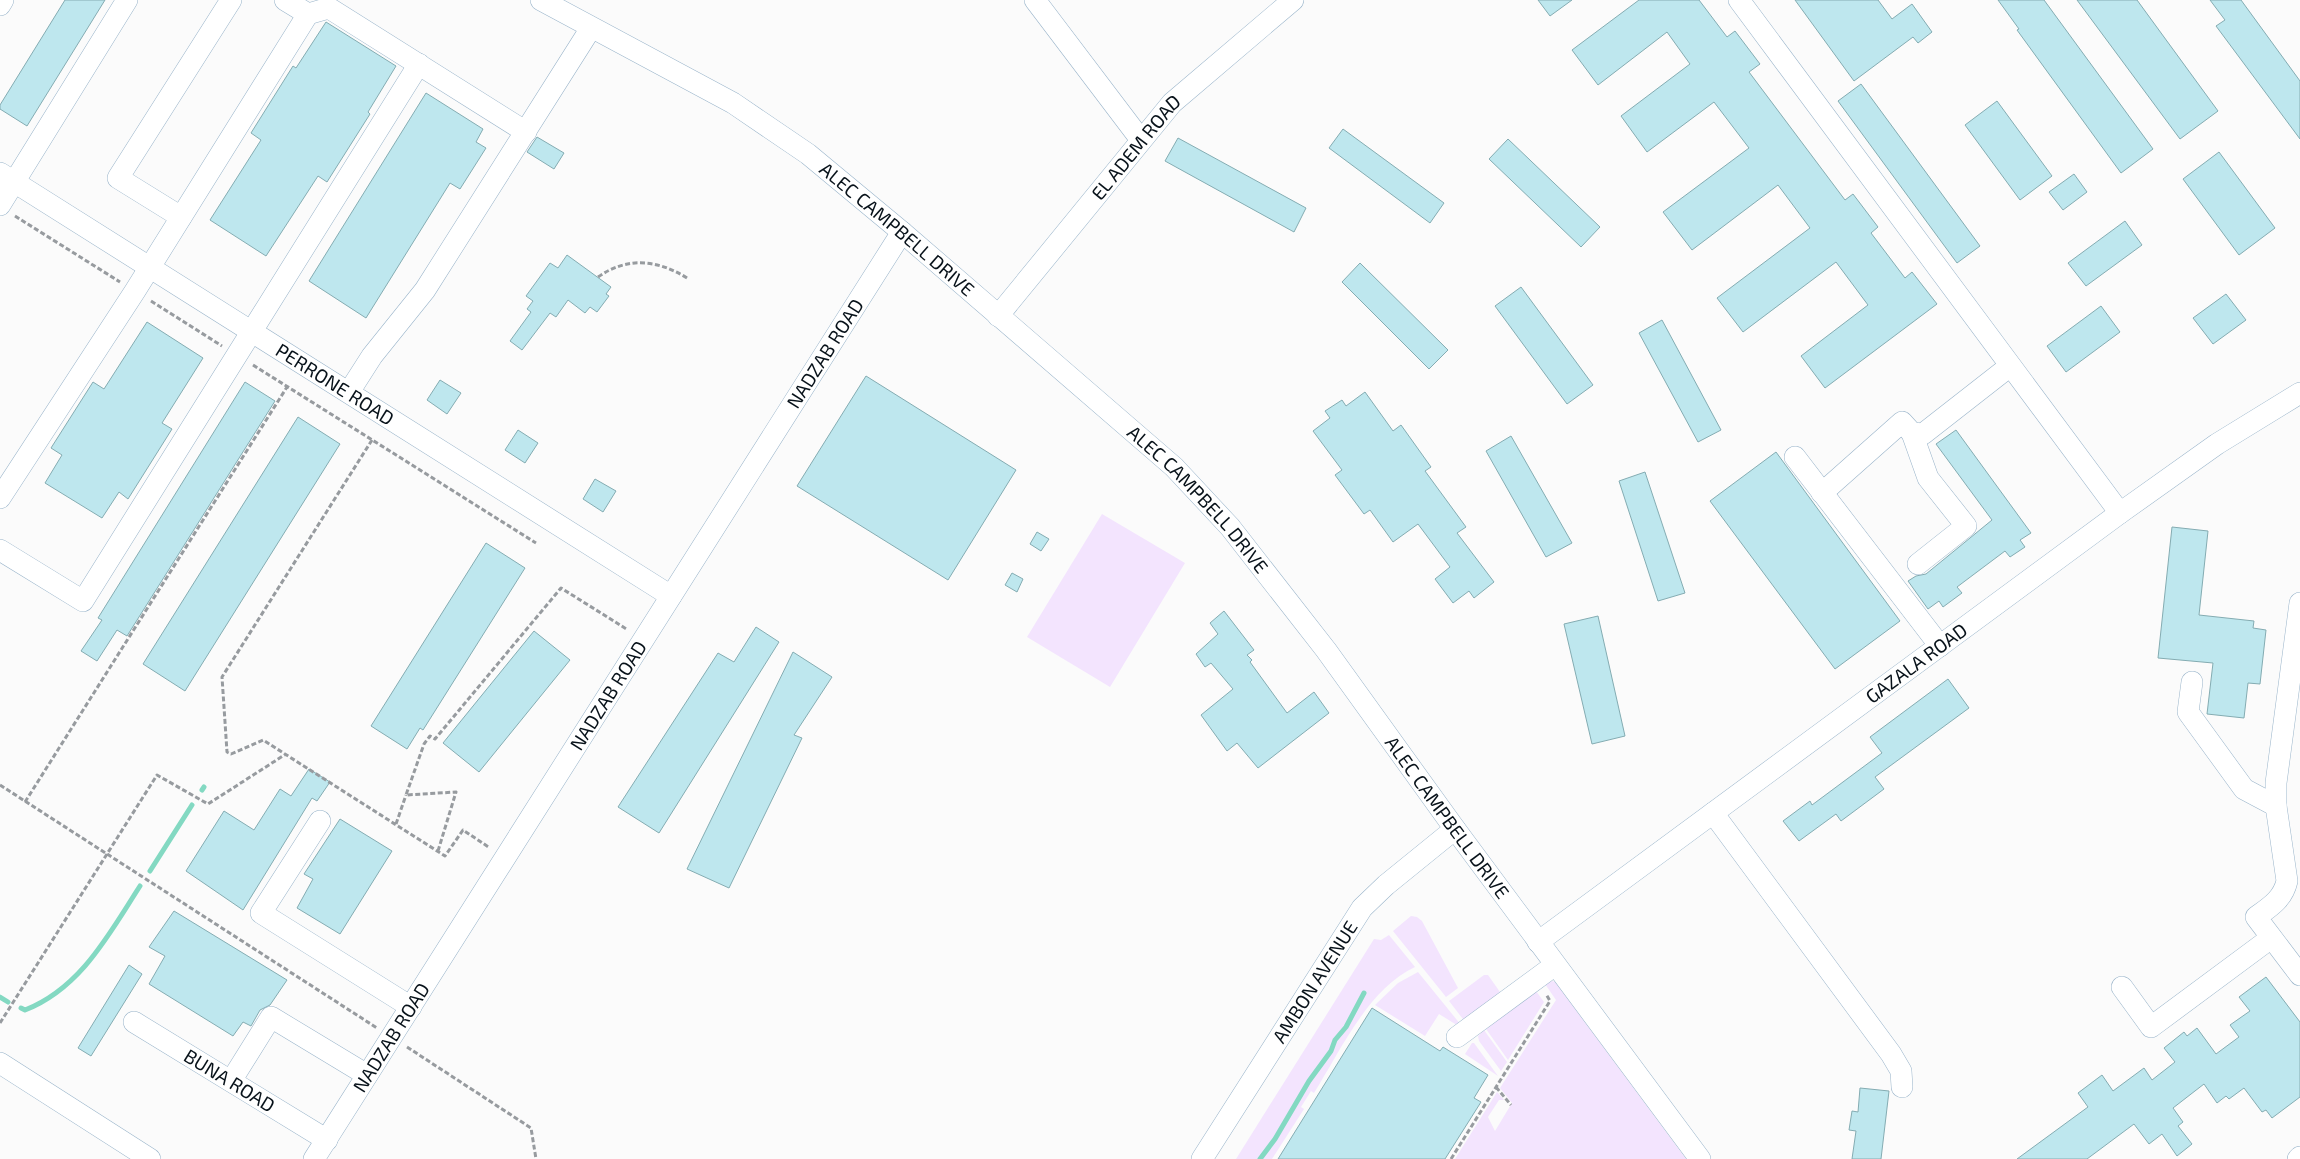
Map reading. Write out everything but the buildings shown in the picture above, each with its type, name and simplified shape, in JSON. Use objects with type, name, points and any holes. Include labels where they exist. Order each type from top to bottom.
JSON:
[{"type":"street","points":[[0,5],[3,0]]},
{"type":"street","points":[[4,208],[7,177],[128,0]]},
{"type":"street","points":[[181,217],[118,178],[231,0]]},
{"type":"street","points":[[285,0],[308,14]]},
{"type":"street","name":"ALEC CAMPBELL DRIVE","points":[[541,0],[733,103],[808,154],[902,232],[1174,467],[1230,526],[1326,650],[1538,942],[1700,1159]]},
{"type":"street","points":[[1035,0],[1141,140]]},
{"type":"street","name":"EL ADEM ROAD","points":[[998,316],[1172,103],[1292,0]]},
{"type":"street","points":[[1738,0],[2120,513]]},
{"type":"street","points":[[0,498],[135,291],[308,14],[329,8],[526,132]]},
{"type":"street","points":[[349,392],[372,356],[425,290],[591,28]]},
{"type":"street","points":[[0,550],[83,600],[238,356],[419,64]]},
{"type":"street","name":"PERRONE ROAD","points":[[7,177],[671,596]]},
{"type":"street","name":"NADZAB ROAD","points":[[314,1159],[902,232]]},
{"type":"street","points":[[1912,433],[1923,434],[2010,366]]},
{"type":"street","name":"GAZALA ROAD","points":[[1538,942],[2120,513],[2217,444],[2300,393]]},
{"type":"street","points":[[1822,493],[1902,422],[1912,433],[1928,478],[1966,526],[1918,564]]},
{"type":"street","points":[[1794,457],[1940,646]]},
{"type":"street","points":[[2300,603],[2276,783],[2276,806],[2287,881],[2286,889],[2275,904],[2256,917],[2300,975]]},
{"type":"street","points":[[2192,682],[2188,712],[2244,789],[2276,806]]},
{"type":"street","points":[[1713,813],[1891,1054],[1901,1071],[1902,1087]]},
{"type":"street","points":[[320,821],[262,913],[411,1007]]},
{"type":"street","name":"AMBON AVENUE","points":[[1202,1159],[1362,908],[1386,885],[1455,829]]},
{"type":"street","points":[[2122,987],[2151,1027],[2271,938]]},
{"type":"street","points":[[1457,1037],[1555,965]]},
{"type":"street","points":[[231,1081],[271,1017],[367,1076]]},
{"type":"street","name":"BUNA ROAD","points":[[134,1022],[327,1140]]},
{"type":"street","points":[[0,1063],[150,1159]]},
{"type":"path","points":[[4,208],[536,543]]},
{"type":"path","points":[[598,277],[617,266],[638,263],[664,265],[687,278]]},
{"type":"path","points":[[25,802],[287,387]]},
{"type":"path","points":[[372,440],[222,677],[227,752],[231,754],[263,740],[445,856],[463,830],[497,852]]},
{"type":"path","points":[[396,824],[424,744],[430,736],[435,739],[561,588],[635,634]]},
{"type":"path","points":[[0,1024],[157,775],[208,804],[286,754]]},
{"type":"path","points":[[0,785],[531,1128],[536,1159]]},
{"type":"path","points":[[406,795],[456,792],[438,851]]},
{"type":"path","points":[[1450,1159],[1550,1000],[1535,980]]},
{"type":"path","points":[[1496,1087],[1511,1105]]},
{"type":"shaded area","points":[[1102,514],[1185,563],[1110,687],[1027,637]]},
{"type":"shaded area","points":[[1411,916],[1417,917],[1422,921],[1458,988],[1446,997],[1393,931]]},
{"type":"shaded area","points":[[1389,935],[1415,967],[1398,977],[1383,990],[1357,1022],[1314,1093],[1311,1091],[1301,1107],[1304,1109],[1272,1159],[1236,1159],[1374,939],[1381,940]]},
{"type":"shaded area","points":[[1418,972],[1461,1025],[1460,1027],[1439,1014],[1425,1036],[1375,1005],[1398,983]]},
{"type":"shaded area","points":[[1484,975],[1488,975],[1500,992],[1466,1023],[1449,1001]]},
{"type":"shaded area","points":[[1552,981],[1555,982],[1686,1159],[1455,1159],[1497,1092],[1504,1100],[1499,1100],[1488,1117],[1495,1131],[1512,1103],[1500,1088],[1556,1000],[1545,984]]},
{"type":"shaded area","points":[[1536,991],[1544,1002],[1508,1060],[1486,1029]]},
{"type":"shaded area","points":[[1484,1030],[1507,1062],[1501,1071],[1479,1041],[1478,1036]]},
{"type":"shaded area","points":[[1472,1043],[1474,1043],[1498,1076],[1465,1054]]},
{"type":"waterway","points":[[150,871],[192,805]]},
{"type":"waterway","points":[[21,1008],[25,1010],[45,1000],[78,974],[105,941],[140,886]]},
{"type":"waterway","points":[[1260,1159],[1275,1139],[1309,1081],[1331,1051],[1335,1040],[1346,1027],[1364,993]]},
{"type":"waterway","points":[[0,997],[8,1002]]}]
